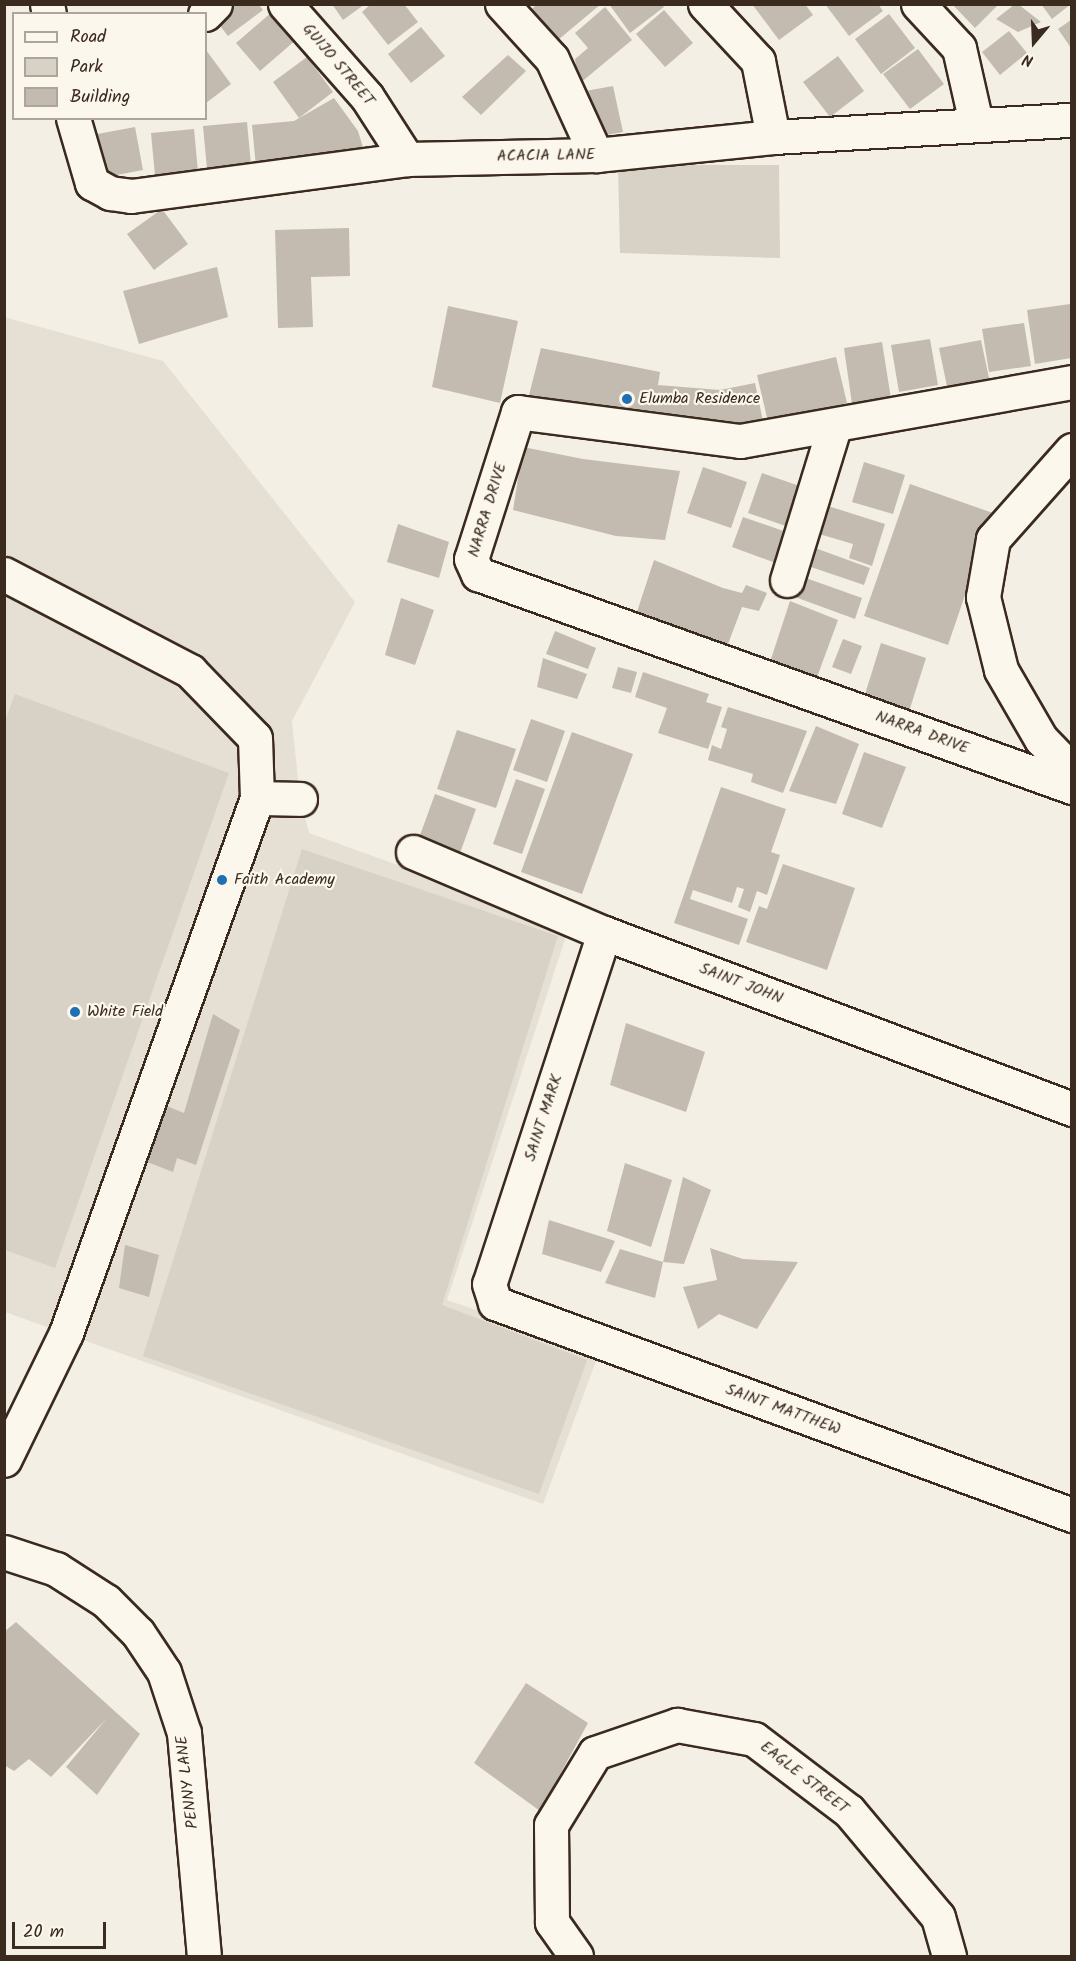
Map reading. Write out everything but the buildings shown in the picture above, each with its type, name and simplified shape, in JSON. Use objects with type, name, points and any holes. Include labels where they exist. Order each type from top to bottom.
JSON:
[{"type":"street","name":"GUIJO STREET","points":[[285,4],[367,97],[407,159]]},
{"type":"street","points":[[502,4],[552,58],[596,155]]},
{"type":"street","points":[[705,4],[758,61],[773,137]]},
{"type":"street","points":[[918,4],[959,48],[976,123]]},
{"type":"street","name":"ACACIA LANE","points":[[74,120],[92,183],[110,193],[131,196],[407,159],[596,155],[773,137],[976,123],[1071,120]]},
{"type":"street","name":"NARRA DRIVE","points":[[1071,382],[834,427],[740,441],[519,412],[471,559],[473,568],[478,574],[1071,787]]},
{"type":"street","points":[[788,580],[834,427]]},
{"type":"street","points":[[1071,450],[993,539],[983,597],[1001,670],[1041,738],[1071,771]]},
{"type":"street","points":[[4,574],[190,671],[255,738],[257,798],[66,1333],[4,1460]]},
{"type":"street","points":[[257,798],[300,799]]},
{"type":"street","name":"SAINT JOHN","points":[[413,852],[604,933],[1071,1109]]},
{"type":"street","name":"SAINT MARK","points":[[495,1303],[489,1284],[604,933]]},
{"type":"street","name":"SAINT MATTHEW","points":[[495,1303],[1071,1515]]},
{"type":"street","name":"PENNY LANE","points":[[4,1552],[56,1569],[106,1601],[138,1633],[164,1672],[184,1733],[204,1956]]},
{"type":"street","name":"EAGLE STREET","points":[[576,1956],[552,1922],[551,1825],[595,1753],[677,1725],[754,1739],[849,1811],[938,1917],[949,1956]]},
{"type":"shaded area","name":"Faith Academy","points":[[4,317],[163,361],[355,602],[292,721],[300,799],[309,833],[569,927],[447,1300],[599,1353],[543,1504],[5,1312]]},
{"type":"green space","points":[[618,165],[779,165],[780,258],[620,253]]},
{"type":"green space","name":"White Field","points":[[15,694],[229,773],[55,1268],[5,1250],[4,723]]},
{"type":"green space","points":[[302,849],[558,936],[442,1305],[587,1360],[539,1494],[143,1356]]},
{"type":"place","name":"Elumba Residence","points":[[627,399]]},
{"type":"place","name":"Faith Academy","points":[[222,880]]},
{"type":"place","name":"White Field","points":[[75,1012]]}]
